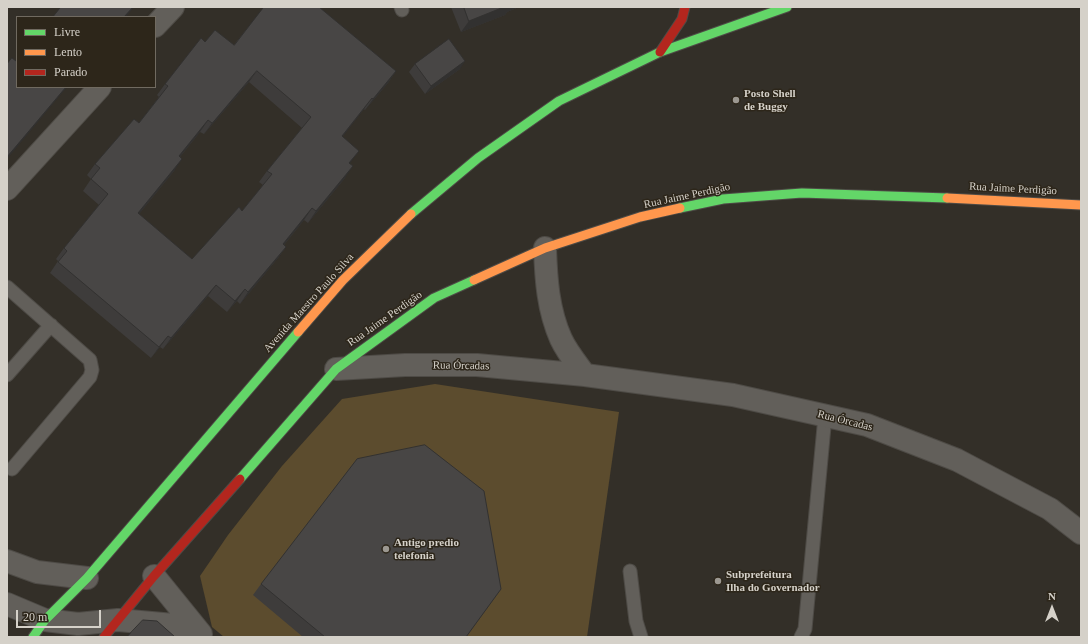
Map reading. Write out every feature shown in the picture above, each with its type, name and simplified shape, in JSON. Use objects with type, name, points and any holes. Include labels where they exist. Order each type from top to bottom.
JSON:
[{"type":"main road","points":[[660,52],[682,19],[685,7]]},
{"type":"main road","name":"Avenida Maestro Paulo Silva","points":[[39,628],[87,578],[343,280],[407,217],[478,158],[559,101],[660,52],[786,7]]},
{"type":"main road","name":"Rua Jaime Perdigão","points":[[336,369],[434,298],[545,248],[640,217],[723,198],[802,193],[871,194],[1081,205]]},
{"type":"main road","points":[[104,637],[154,576],[336,369]]},
{"type":"street","points":[[156,25],[173,7]]},
{"type":"street","points":[[7,189],[99,88]]},
{"type":"street","points":[[545,248],[547,291],[554,319],[561,340],[585,375]]},
{"type":"street","name":"Rua Órcadas","points":[[336,369],[405,365],[476,365],[585,375],[732,396],[867,425],[957,460],[1050,509],[1081,534]]},
{"type":"street","points":[[7,561],[37,572],[87,578]]},
{"type":"street","points":[[154,576],[200,634]]},
{"type":"street","points":[[7,604],[39,628],[118,620],[174,625],[200,634]]},
{"type":"lane","points":[[7,287],[90,360],[92,370],[90,377],[12,469]]},
{"type":"lane","points":[[7,375],[51,325]]},
{"type":"lane","points":[[801,637],[805,629],[825,416]]},
{"type":"lane","points":[[630,571],[636,621],[641,637]]},
{"type":"shaded area","points":[[435,384],[619,412],[587,637],[224,637],[212,627],[200,576],[228,535],[282,466],[342,399]]},
{"type":"building","points":[[61,7],[133,7],[125,16],[54,16]]},
{"type":"building","points":[[264,7],[319,7],[396,71],[373,99],[372,98],[342,136],[359,151],[349,163],[353,166],[316,211],[312,208],[283,244],[286,247],[248,292],[245,289],[235,301],[216,285],[171,338],[168,336],[159,347],[58,262],[67,251],[64,248],[108,194],[91,179],[100,168],[95,164],[134,119],[139,123],[168,86],[165,84],[201,38],[205,42],[215,30],[234,45]],"holes":[[[257,71],[311,117],[267,171],[272,174],[242,211],[239,207],[192,259],[138,213],[182,159],[179,156],[208,120],[212,123]]]},
{"type":"building","points":[[464,7],[504,7],[469,21]]},
{"type":"building","points":[[449,39],[465,61],[431,86],[415,64]]},
{"type":"building","points":[[12,58],[16,61],[16,88],[65,88],[7,157],[7,64]]},
{"type":"building","name":"Antigo predio telefonia","points":[[425,445],[484,491],[501,589],[466,637],[325,637],[261,584],[357,459]]},
{"type":"building","points":[[143,620],[157,621],[175,637],[127,637]]},
{"type":"traffic: fast","points":[[411,214],[478,158],[559,101],[660,52],[787,7]]},
{"type":"traffic: fast","points":[[680,208],[723,199],[802,193],[947,198]]},
{"type":"traffic: fast","points":[[240,479],[336,369],[434,298],[474,280]]},
{"type":"traffic: fast","points":[[33,637],[45,620],[87,578],[298,332]]},
{"type":"traffic: slow","points":[[947,198],[1081,205]]},
{"type":"traffic: slow","points":[[474,280],[545,248],[640,217],[680,208]]},
{"type":"traffic: slow","points":[[298,332],[343,280],[411,214]]},
{"type":"traffic: jam","points":[[660,52],[682,19],[685,7]]},
{"type":"traffic: jam","points":[[104,637],[154,576],[240,479]]},
{"type":"place","name":"Posto Shell de Buggy","points":[[736,100]]},
{"type":"place","name":"Antigo predio telefonia","points":[[386,549]]},
{"type":"place","name":"Subprefeitura Ilha do Governador","points":[[718,581]]}]
